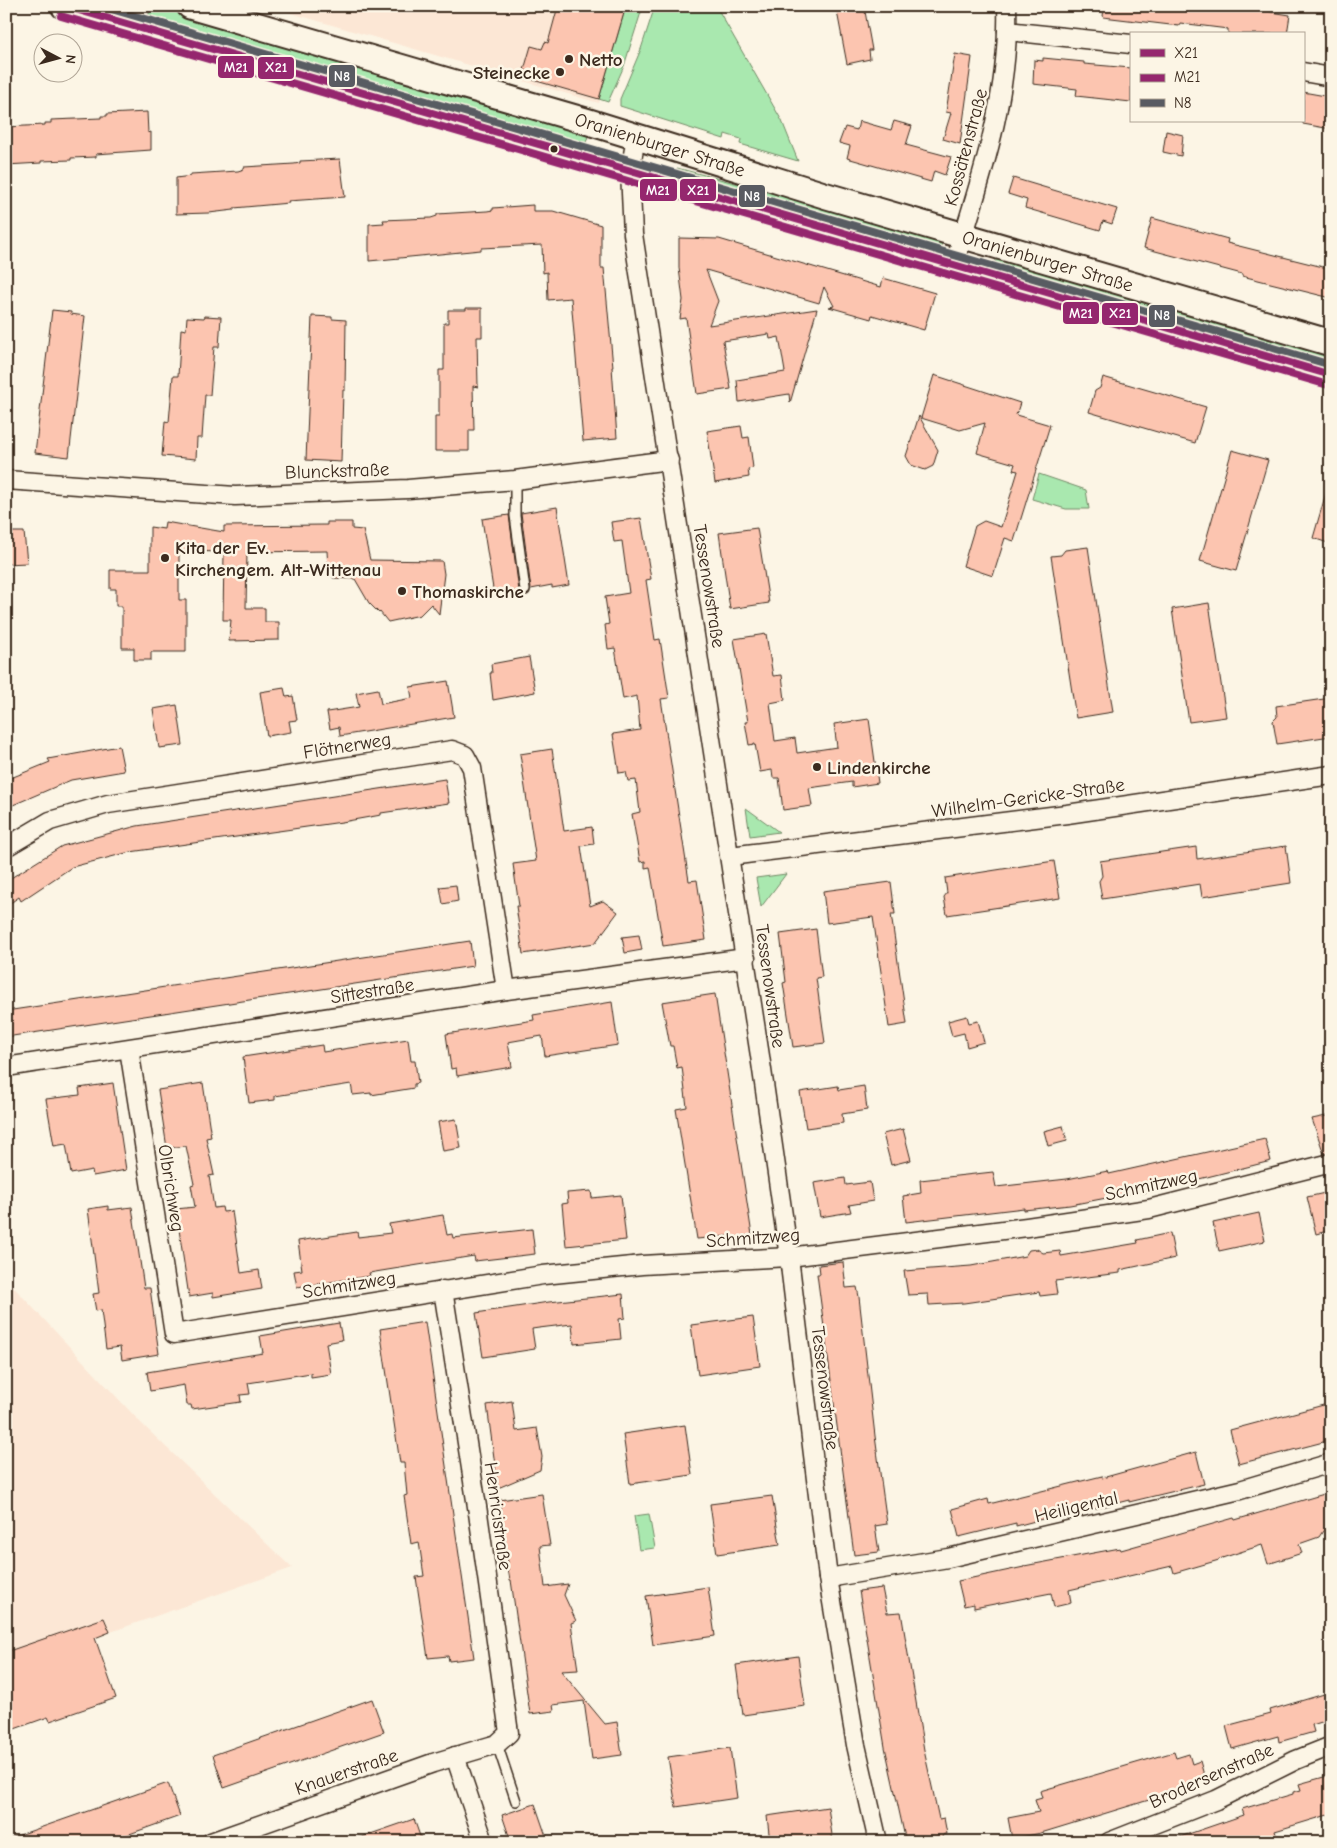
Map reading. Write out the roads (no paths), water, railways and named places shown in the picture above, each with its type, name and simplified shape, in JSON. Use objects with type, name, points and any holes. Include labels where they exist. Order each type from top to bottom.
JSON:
[{"type":"main road","name":"Oranienburger Straße","points":[[64,6],[1331,375]]},
{"type":"main road","name":"Oranienburger Straße","points":[[190,6],[636,137],[827,196],[1331,343]]},
{"type":"street","name":"Kossätenstraße","points":[[954,266],[994,132],[1004,81],[1007,6]]},
{"type":"street","points":[[1007,31],[1130,44]]},
{"type":"street","points":[[1304,72],[1331,77]]},
{"type":"street","name":"Tessenowstraße","points":[[636,137],[630,172],[633,234],[746,958],[789,1257],[828,1578],[856,1748],[878,1842]]},
{"type":"street","name":"Blunckstraße","points":[[6,480],[235,496],[408,489],[515,480],[668,460]]},
{"type":"street","name":"Flötnerweg","points":[[6,847],[50,820],[108,804],[452,750],[465,755],[472,768],[506,990]]},
{"type":"street","name":"Wilhelm-Gericke-Straße","points":[[730,856],[1067,814],[1331,774]]},
{"type":"street","name":"Sittestraße","points":[[6,1067],[506,990],[746,958]]},
{"type":"street","name":"Olbrichweg","points":[[129,1049],[174,1334]]},
{"type":"street","name":"Schmitzweg","points":[[174,1334],[543,1275],[642,1265],[789,1257],[1027,1227],[1149,1209],[1331,1163]]},
{"type":"street","name":"Henricistraße","points":[[443,1290],[478,1513],[503,1738]]},
{"type":"street","name":"Heiligental","points":[[828,1578],[948,1558],[1240,1490],[1331,1463]]},
{"type":"street","name":"Knauerstraße","points":[[211,1842],[503,1738]]},
{"type":"street","name":"Brodersenstraße","points":[[1110,1842],[1216,1800],[1296,1760],[1331,1746]]},
{"type":"street","points":[[455,1756],[484,1842]]},
{"type":"lane","points":[[515,480],[514,516],[525,590]]},
{"type":"lane","points":[[503,1738],[516,1801]]},
{"type":"place","name":"Netto","points":[[569,59]]},
{"type":"place","name":"Steinecke","points":[[560,72]]},
{"type":"place","name":"Kita der Ev. Kirchengem. Alt-Wittenau","points":[[165,558]]},
{"type":"place","name":"Thomaskirche","points":[[402,591]]},
{"type":"place","name":"Lindenkirche","points":[[817,767]]}]
